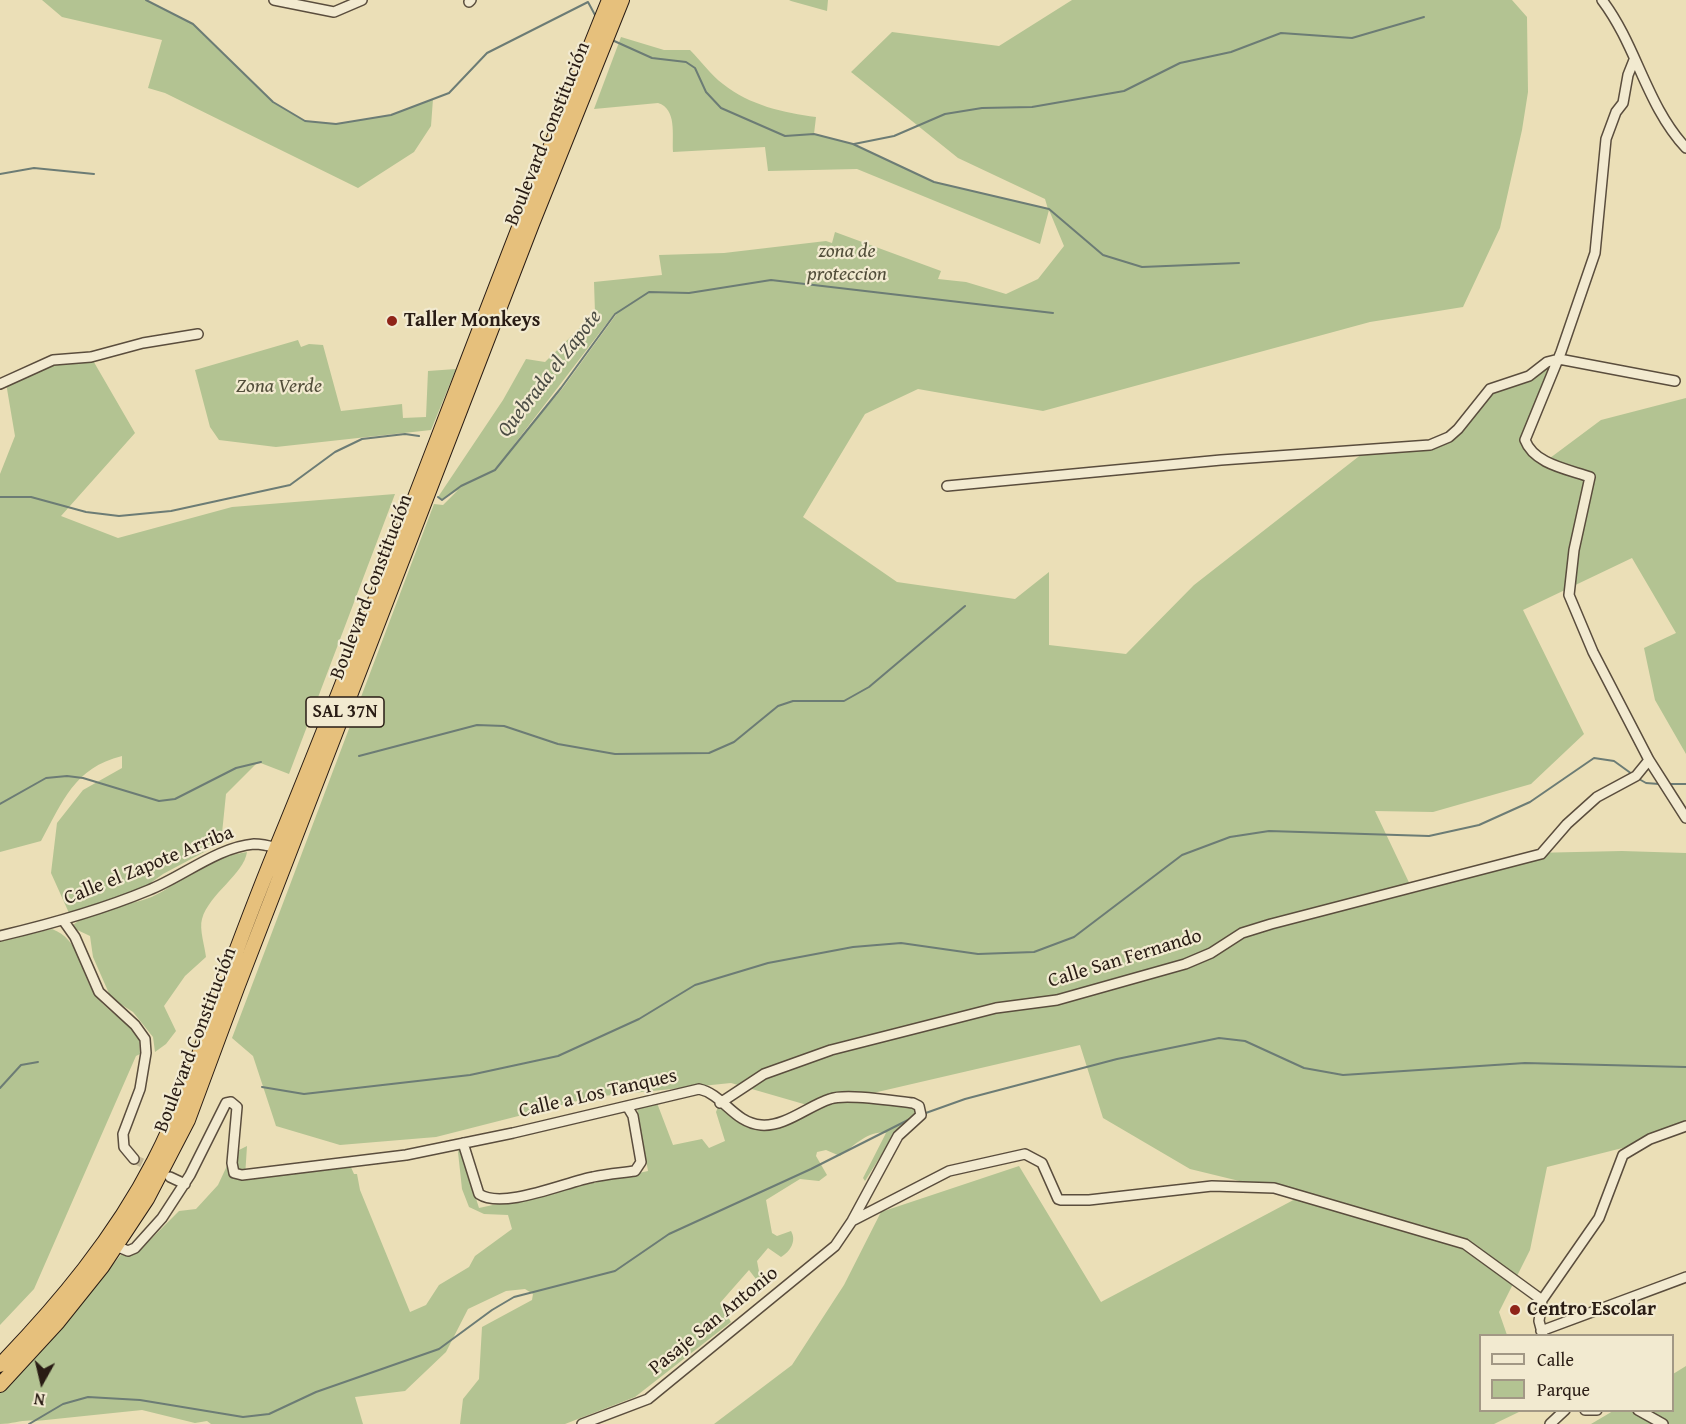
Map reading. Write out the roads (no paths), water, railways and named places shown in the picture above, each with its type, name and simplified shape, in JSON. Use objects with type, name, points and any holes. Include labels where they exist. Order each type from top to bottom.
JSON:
[{"type":"highway","name":"Boulevard Constitución","points":[[0,1365],[60,1300],[84,1270],[153,1163],[191,1078],[277,848],[609,0]]},
{"type":"highway","name":"Boulevard Constitución","points":[[0,1385],[58,1322],[116,1246],[164,1169],[189,1120],[237,988],[528,235],[622,0]]},
{"type":"street","points":[[274,0],[334,12],[362,0]]},
{"type":"street","points":[[1602,0],[1622,30],[1657,108],[1686,148]]},
{"type":"street","points":[[1634,60],[1628,75],[1623,103],[1616,112],[1606,139],[1595,253],[1559,359],[1525,440],[1529,451],[1546,461],[1590,477],[1574,550],[1569,595],[1593,652],[1649,760],[1686,818]]},
{"type":"street","points":[[0,384],[54,360],[91,357],[143,343],[198,334]]},
{"type":"street","points":[[947,486],[1221,460],[1430,445],[1449,437],[1458,429],[1490,389],[1529,376],[1546,363],[1559,359],[1675,381]]},
{"type":"street","name":"Calle San Fernando","points":[[720,1102],[764,1074],[831,1050],[996,1008],[1057,1000],[1199,959],[1242,933],[1541,854],[1566,824],[1598,797],[1636,776],[1649,760]]},
{"type":"street","name":"Calle el Zapote Arriba","points":[[0,936],[63,920],[152,889],[194,865],[216,856],[254,844],[277,848]]},
{"type":"street","points":[[63,920],[75,937],[99,992],[135,1025],[145,1039],[146,1053],[140,1089],[123,1134],[124,1147],[134,1159]]},
{"type":"street","name":"Calle a Los Tanques","points":[[185,1184],[226,1103],[231,1102],[237,1107],[232,1163],[234,1173],[242,1175],[406,1155],[699,1089],[705,1090],[744,1121],[762,1125],[782,1121],[831,1098],[913,1102],[919,1106],[921,1114],[898,1136],[852,1221]]},
{"type":"street","points":[[463,1143],[479,1194],[488,1198],[529,1194],[594,1176],[635,1171],[641,1162],[633,1116],[627,1106]]},
{"type":"street","points":[[1686,1126],[1650,1139],[1623,1155],[1595,1224],[1542,1300],[1539,1314],[1542,1333],[1686,1277]]},
{"type":"street","points":[[852,1221],[948,1171],[1011,1155],[1025,1154],[1042,1163],[1058,1199],[1061,1200],[1089,1200],[1212,1186],[1257,1186],[1376,1216],[1465,1244],[1542,1300]]},
{"type":"street","points":[[116,1246],[128,1251],[135,1248],[162,1218],[185,1184],[170,1177]]},
{"type":"street","name":"Pasaje San Antonio","points":[[582,1424],[648,1398],[835,1246],[852,1221]]},
{"type":"street","points":[[1550,1424],[1563,1412]]},
{"type":"street","points":[[1642,1412],[1663,1424]]},
{"type":"waterway","points":[[146,0],[193,24],[273,102],[305,121],[336,124],[391,115],[449,93],[487,53],[588,2],[595,15]]},
{"type":"waterway","points":[[854,144],[894,136],[945,114],[982,108],[1032,107],[1124,91],[1180,63],[1231,52],[1281,33],[1352,38],[1424,17]]},
{"type":"waterway","points":[[612,40],[652,58],[686,62],[695,68],[706,92],[721,108],[785,136],[814,134],[853,144],[934,182],[1049,209],[1103,255],[1142,267],[1239,263]]},
{"type":"waterway","points":[[0,174],[34,168],[94,174]]},
{"type":"waterway","name":"Quebrada el Zapote","points":[[438,497],[442,500],[461,486],[495,470],[561,388],[615,314],[649,292],[689,293],[771,280],[1053,313]]},
{"type":"waterway","name":"Quebrada el Zapote","points":[[0,497],[31,497],[86,512],[119,516],[171,511],[290,485],[335,452],[362,439],[405,434],[419,436]]},
{"type":"waterway","points":[[359,756],[477,725],[504,726],[558,744],[615,754],[709,753],[734,742],[778,706],[793,701],[844,701],[869,687],[965,606]]},
{"type":"waterway","points":[[262,1087],[304,1094],[470,1075],[558,1056],[639,1019],[695,985],[768,963],[853,947],[901,943],[978,954],[1034,952],[1074,937],[1182,855],[1230,837],[1269,831],[1429,836],[1479,825],[1530,802],[1594,758],[1614,761],[1632,774]]},
{"type":"waterway","points":[[0,804],[46,778],[67,776],[83,778],[159,801],[175,799],[236,768],[261,762]]},
{"type":"waterway","points":[[1639,779],[1646,783],[1659,784]]},
{"type":"waterway","points":[[1668,784],[1686,784]]},
{"type":"waterway","points":[[923,1114],[965,1099],[1117,1059],[1219,1038],[1245,1041],[1304,1068],[1343,1075],[1525,1063],[1686,1067]]},
{"type":"waterway","points":[[0,1088],[21,1065],[38,1062]]},
{"type":"waterway","points":[[29,1424],[63,1404],[88,1397],[140,1400],[243,1417],[269,1414],[316,1392],[439,1349],[492,1310],[514,1297],[615,1271],[669,1234],[811,1169],[910,1119]]},
{"type":"tunnel","points":[[134,1159],[155,1169]]},
{"type":"place","name":"Taller Monkeys","points":[[392,321]]},
{"type":"place","name":"Centro Escolar","points":[[1515,1310]]},
{"type":"park label","name":"zona de proteccion","points":[[847,264]]},
{"type":"park label","name":"Zona Verde","points":[[279,387]]}]
